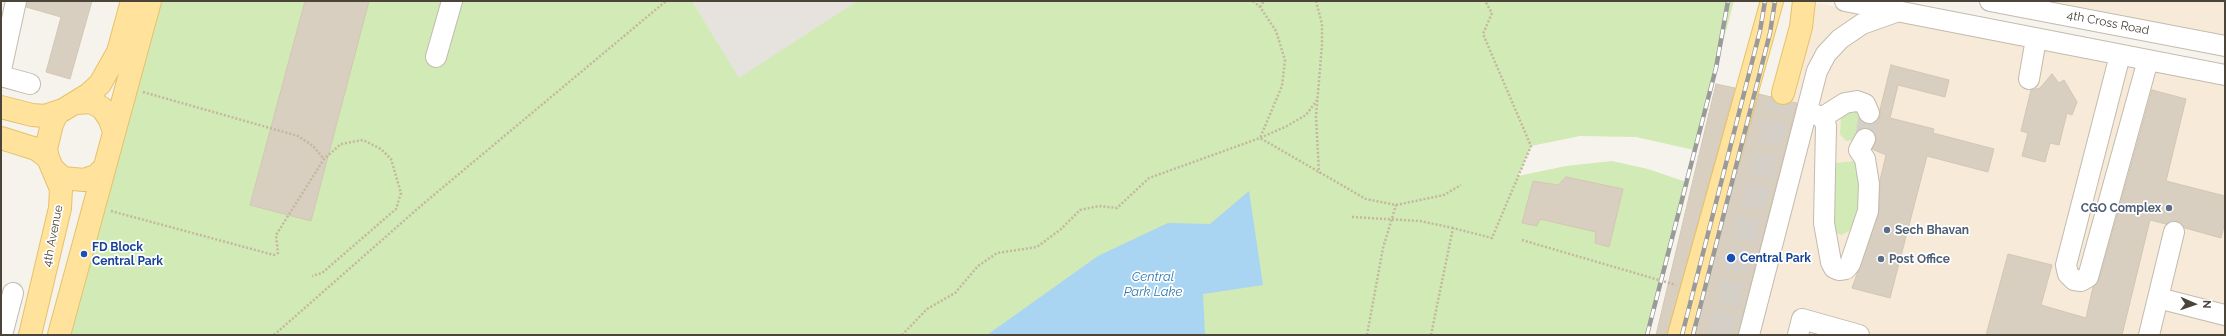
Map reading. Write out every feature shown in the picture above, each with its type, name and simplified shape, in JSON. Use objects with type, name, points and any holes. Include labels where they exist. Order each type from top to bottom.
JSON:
[{"type":"main road","name":"4th Avenue","points":[[30,335],[40,298],[60,208],[61,189],[46,149],[48,138],[68,108],[100,84],[118,52],[132,1]]},
{"type":"main road","points":[[59,335],[150,1]]},
{"type":"main road","points":[[1679,335],[1772,1]]},
{"type":"main road","points":[[1783,94],[1801,27],[1804,1]]},
{"type":"main road","points":[[1,107],[32,115],[45,116],[91,102],[102,108],[109,118],[114,131]]},
{"type":"main road","points":[[1,138],[36,149],[63,178],[84,180],[96,176],[104,168]]},
{"type":"street","points":[[1,70],[16,1]]},
{"type":"street","points":[[436,57],[452,1]]},
{"type":"street","points":[[1845,1],[2036,40],[2225,75]]},
{"type":"street","name":"4th Cross Road","points":[[1990,1],[2022,4],[2225,46]]},
{"type":"street","points":[[1749,335],[1815,115],[1817,71],[1831,49],[1840,39],[1862,24],[1898,12]]},
{"type":"street","points":[[2029,79],[2036,40]]},
{"type":"street","points":[[2120,55],[2066,265],[2068,274],[2074,280],[2080,281],[2088,277],[2148,60]]},
{"type":"street","points":[[1,76],[30,84]]},
{"type":"street","points":[[1815,115],[1845,103],[1857,101],[1866,104],[1869,113]]},
{"type":"street","points":[[1815,115],[1826,126],[1824,223],[1832,262],[1834,268],[1839,270],[1846,269],[1850,264],[1868,211],[1869,184],[1862,145],[1849,154],[1835,149],[1826,142]]},
{"type":"street","points":[[2149,335],[2174,232]]},
{"type":"street","points":[[2,335],[7,292],[40,298]]},
{"type":"street","points":[[2159,292],[2225,301]]},
{"type":"street","points":[[2159,292],[2225,315]]},
{"type":"street","points":[[1798,335],[1802,319],[1859,335]]},
{"type":"path","points":[[274,335],[423,204],[666,1]]},
{"type":"path","points":[[1253,1],[1260,7],[1276,31],[1285,60],[1282,86],[1260,138]]},
{"type":"path","points":[[1260,7],[1264,1]]},
{"type":"path","points":[[1316,1],[1322,24],[1322,46],[1316,116],[1319,173]]},
{"type":"path","points":[[1352,217],[1420,221],[1492,238],[1531,146],[1483,34],[1492,13],[1485,1]]},
{"type":"path","points":[[126,87],[298,136],[313,146],[324,159]]},
{"type":"path","points":[[902,335],[928,309],[955,293],[978,266],[997,253],[1037,247],[1061,229],[1080,210],[1099,206],[1117,208],[1149,178],[1260,138],[1306,115],[1317,100]]},
{"type":"path","points":[[1260,138],[1366,199],[1396,206],[1444,195],[1461,185]]},
{"type":"path","points":[[93,206],[274,255],[278,253],[276,235],[324,159],[341,144],[364,140],[381,149],[391,159],[401,193],[396,209],[322,273],[312,276]]},
{"type":"path","points":[[1367,335],[1384,248],[1396,206]]},
{"type":"path","points":[[1431,335],[1453,228]]},
{"type":"path","points":[[1522,240],[1692,289]]},
{"type":"shaded area","points":[[692,1],[857,1],[739,79]]},
{"type":"shaded area","points":[[2031,1],[2225,1],[2225,38]]},
{"type":"shaded area","points":[[1817,3],[2068,52],[2225,80],[2225,335],[1729,335],[1756,244]]},
{"type":"green space","points":[[158,1],[692,1],[739,78],[857,1],[1734,1],[1694,150],[1636,137],[1580,136],[1531,146],[1518,176],[1566,166],[1612,161],[1648,169],[1689,183],[1649,335],[68,335]]},
{"type":"green space","points":[[1854,106],[1864,115],[1863,122],[1853,140],[1846,141],[1840,134],[1841,118],[1844,112]]},
{"type":"green space","points":[[1854,161],[1859,163],[1866,192],[1853,229],[1841,235],[1834,232],[1833,169],[1836,163]]},
{"type":"water","name":"Central Park Lake","points":[[1249,191],[1263,285],[1203,294],[1205,335],[987,335],[1098,256],[1168,223],[1210,224]]},
{"type":"building","points":[[27,1],[92,1],[70,79],[46,72],[61,17],[26,7]]},
{"type":"building","points":[[305,1],[369,1],[311,221],[250,205]]},
{"type":"building","name":"Sech Bhavan","points":[[1891,65],[1949,80],[1945,97],[1898,85],[1890,118],[1934,129],[1933,133],[1994,149],[1988,172],[1927,156],[1890,298],[1852,288],[1879,212],[1880,180],[1886,155],[1872,149],[1876,139],[1874,132],[1880,115]]},
{"type":"building","points":[[2052,74],[2059,83],[2064,80],[2077,102],[2072,115],[2067,113],[2059,145],[2050,143],[2045,162],[2022,156],[2028,133],[2021,131],[2031,90],[2040,88]]},
{"type":"building","points":[[1716,84],[1735,88],[1667,335],[1656,335]]},
{"type":"building","name":"CGO Complex","points":[[2152,90],[2186,99],[2166,181],[2225,196],[2225,222],[2221,238],[2185,228],[2177,221],[2166,224],[2150,220],[2122,335],[1986,335],[2008,254],[2052,265],[2041,305],[2086,318],[2093,287],[2099,280]]},
{"type":"building","points":[[1759,94],[1771,97],[1780,105],[1791,102],[1797,103],[1738,335],[1692,335]]},
{"type":"building","points":[[1566,177],[1623,189],[1609,247],[1595,243],[1596,232],[1540,219],[1537,226],[1522,223],[1533,181],[1558,185]]},
{"type":"tunnel","points":[[1719,335],[1783,93]]},
{"type":"tunnel","points":[[1865,139],[1869,113]]},
{"type":"railway","points":[[1647,335],[1716,68],[1728,1]]},
{"type":"railway","points":[[1682,335],[1760,31],[1765,1]]},
{"type":"railway","points":[[1693,335],[1770,33],[1775,1]]},
{"type":"place","name":"CGO Complex","points":[[2169,208]]},
{"type":"place","name":"Sech Bhavan","points":[[1887,230]]},
{"type":"place","name":"FD Block Central Park","points":[[84,254]]},
{"type":"place","name":"Central Park","points":[[1731,258]]},
{"type":"place","name":"Post Office","points":[[1881,259]]}]
